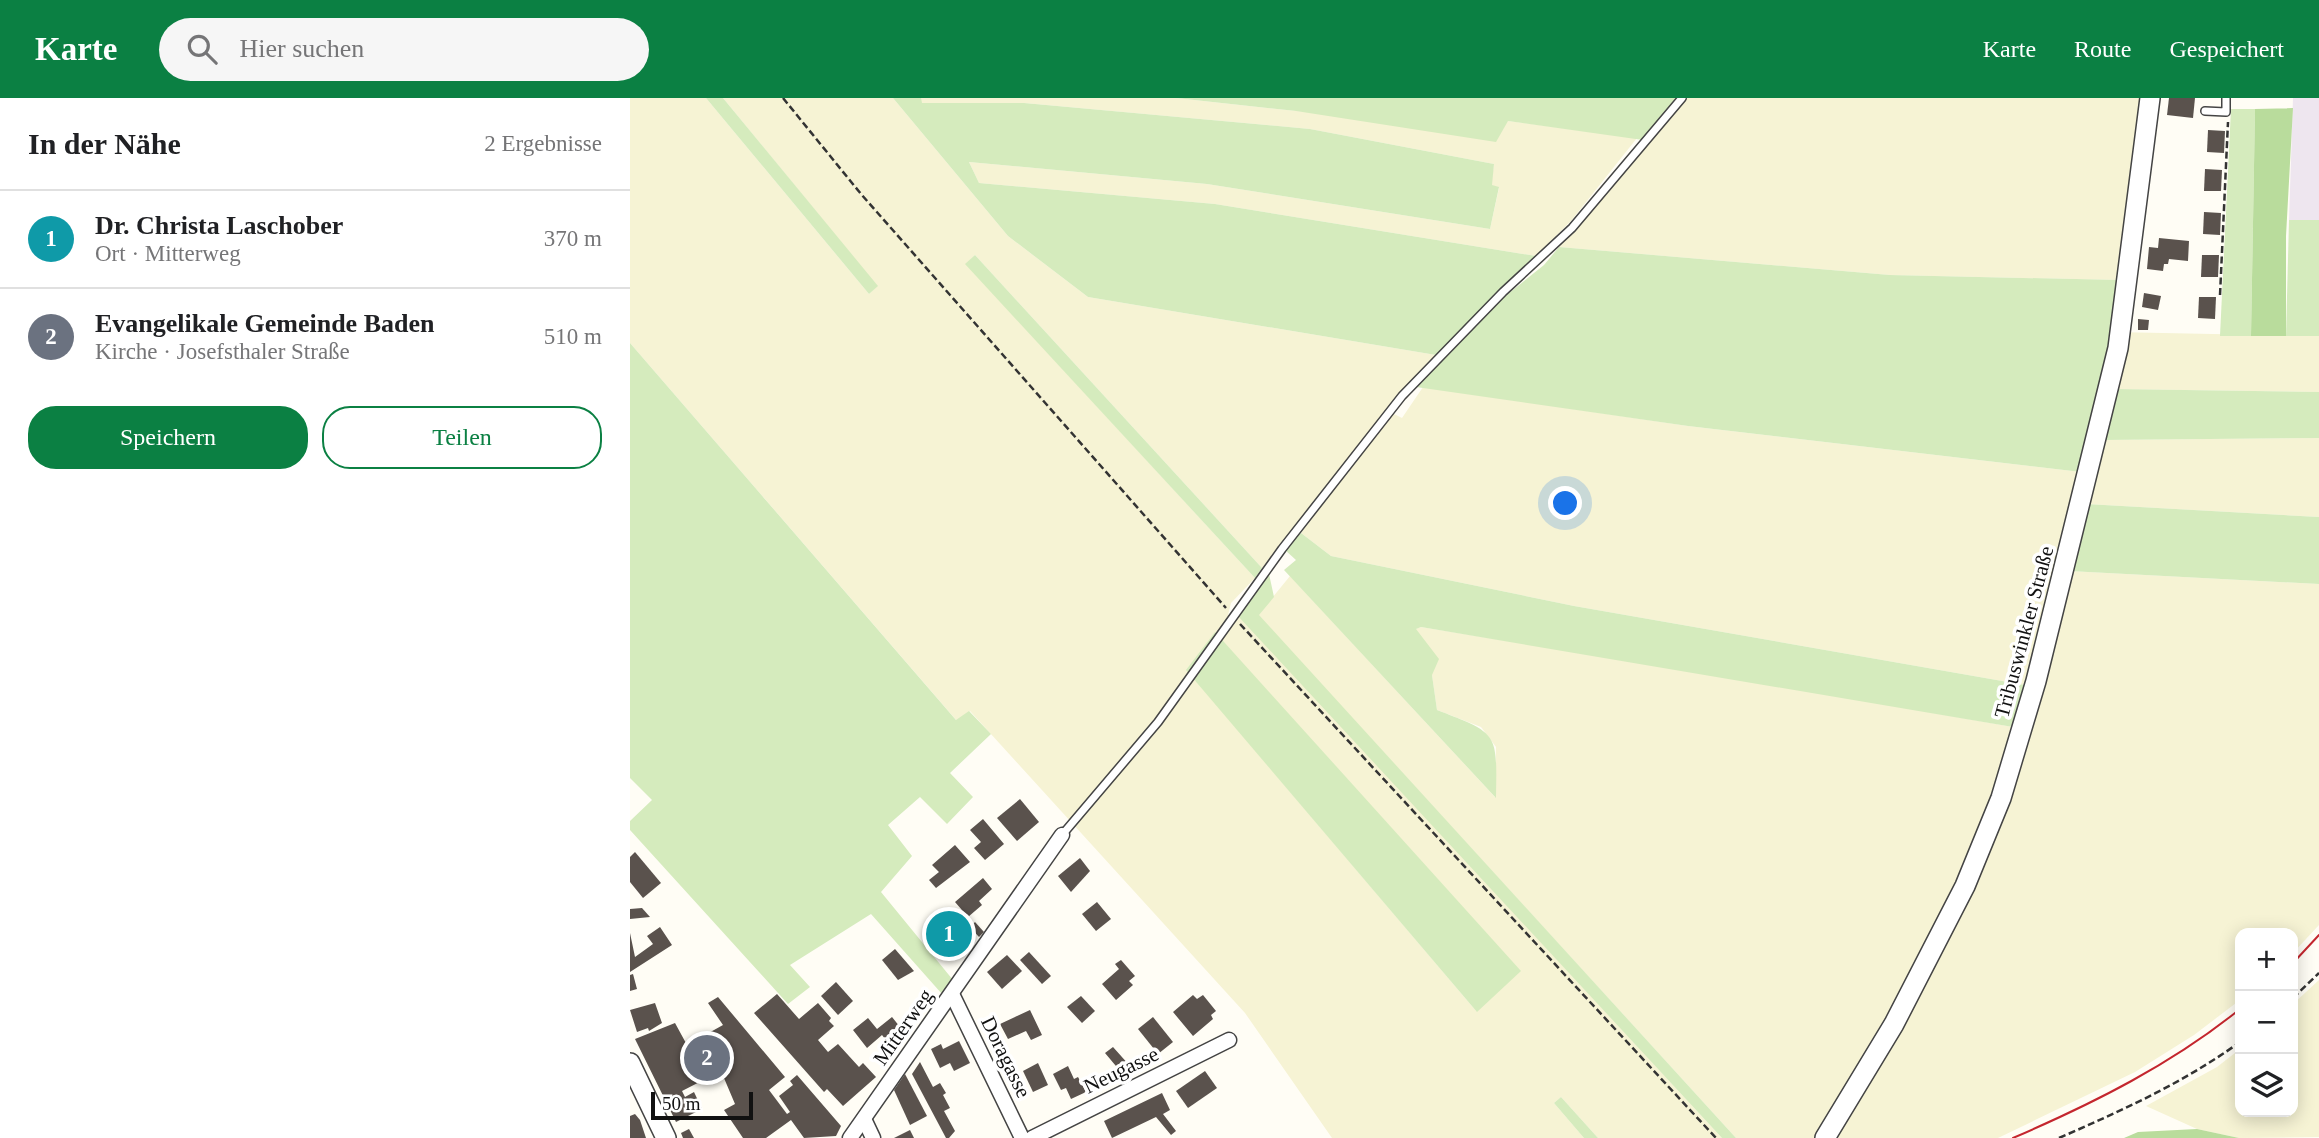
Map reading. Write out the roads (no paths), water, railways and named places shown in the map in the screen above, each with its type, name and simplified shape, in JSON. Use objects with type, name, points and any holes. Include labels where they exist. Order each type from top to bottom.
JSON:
[{"type":"street","name":"Tribuswinkler Straße","points":[[1825,1138],[1894,1024],[1965,886],[2001,798],[2036,681],[2118,348],[2150,98]]},
{"type":"street","name":"Mitterweg","points":[[850,1138],[1062,835]]},
{"type":"street","name":"Doragasse","points":[[952,994],[1022,1138]]},
{"type":"street","name":"Neugasse","points":[[1032,1138],[1229,1040]]},
{"type":"street","points":[[630,1063],[666,1138]]},
{"type":"street","points":[[864,1119],[873,1138]]},
{"type":"lane","points":[[1062,835],[1158,722],[1233,616],[1402,396],[1503,292],[1573,228],[1682,98]]},
{"type":"lane","points":[[2205,111],[2226,112],[2226,98]]},
{"type":"tram line","points":[[2298,958],[2319,935]]},
{"type":"tram line","points":[[2013,1138],[2073,1111],[2160,1065],[2235,1013]]},
{"type":"place","name":"Dr. Christa Laschober","points":[[949,934]]},
{"type":"place","name":"Evangelikale Gemeinde Baden","points":[[707,1058]]}]
